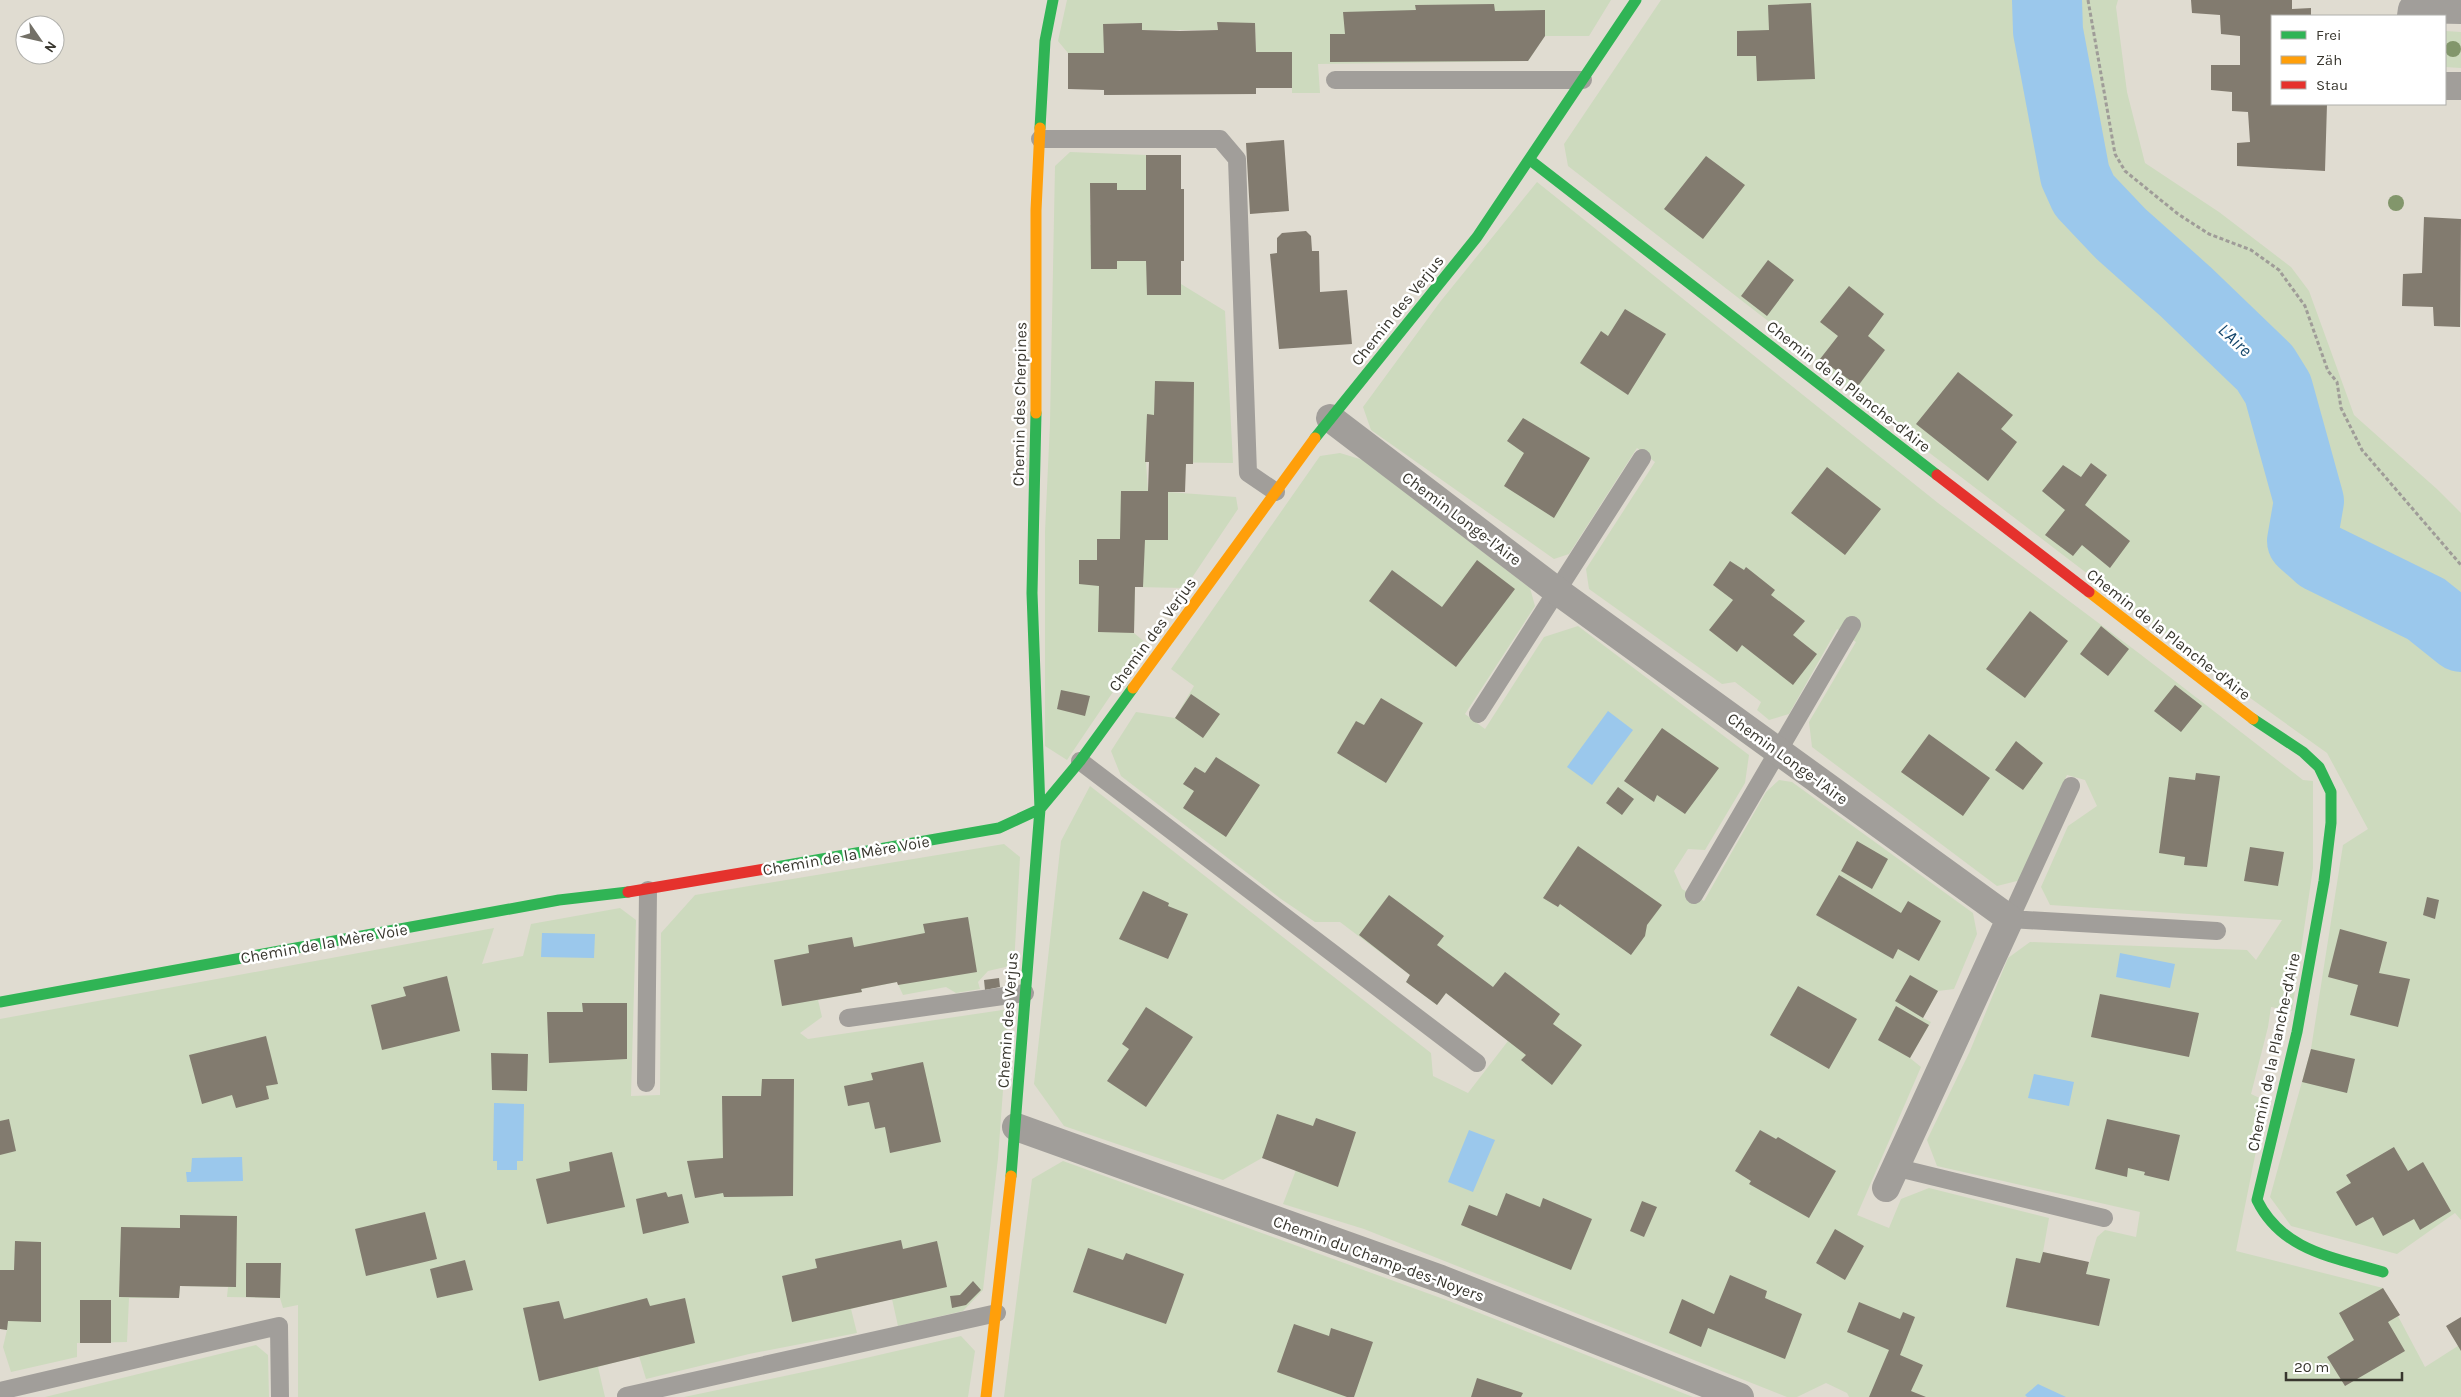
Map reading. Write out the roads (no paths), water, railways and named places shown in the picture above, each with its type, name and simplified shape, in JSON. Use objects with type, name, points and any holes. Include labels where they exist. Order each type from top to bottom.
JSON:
[{"type":"street","name":"Chemin des Cherpines","points":[[1040,809],[1032,593],[1037,337],[1036,210],[1045,41],[1053,0]]},
{"type":"street","name":"Chemin des Verjus","points":[[986,1397],[997,1313],[1016,1128],[1040,809],[1080,762],[1330,418],[1477,237],[1636,0]]},
{"type":"street","points":[[2412,15],[2412,9],[2461,10]]},
{"type":"street","points":[[2446,86],[2461,86]]},
{"type":"street","name":"Chemin de la Planche-d'Aire","points":[[1530,160],[2254,720],[2303,752],[2319,767],[2331,792],[2331,823],[2324,881],[2297,1032],[2257,1200],[2261,1213],[2273,1229],[2306,1248],[2383,1272]]},
{"type":"street","name":"Chemin Longe-l'Aire","points":[[1330,418],[1557,591],[2010,919]]},
{"type":"street","name":"Chemin de la Mère Voie","points":[[0,1002],[559,900],[648,890],[999,828],[1040,809]]},
{"type":"street","points":[[1890,1178],[2010,919]]},
{"type":"street","name":"Chemin du Champ-des-Noyers","points":[[1016,1128],[1441,1279],[1740,1397]]},
{"type":"lane","points":[[1336,80],[1583,80]]},
{"type":"lane","points":[[1040,139],[1220,139],[1237,159],[1248,473],[1276,492]]},
{"type":"lane","points":[[1478,714],[1642,458]]},
{"type":"lane","points":[[1694,895],[1852,625]]},
{"type":"lane","points":[[1080,762],[1477,1063]]},
{"type":"lane","points":[[2071,786],[2010,919],[2217,931]]},
{"type":"lane","points":[[646,1083],[648,890]]},
{"type":"lane","points":[[848,1018],[1025,993]]},
{"type":"lane","points":[[1890,1178],[2104,1218]]},
{"type":"lane","points":[[626,1396],[997,1313]]},
{"type":"lane","points":[[0,1391],[279,1326],[280,1397]]},
{"type":"water","points":[[1608,711],[1633,730],[1592,785],[1567,767]]},
{"type":"water","points":[[542,933],[595,934],[594,958],[541,957]]},
{"type":"water","points":[[2120,953],[2175,964],[2170,988],[2116,977]]},
{"type":"water","points":[[2034,1074],[2074,1082],[2069,1106],[2028,1098]]},
{"type":"water","points":[[494,1103],[524,1104],[523,1161],[517,1161],[517,1170],[497,1170],[497,1161],[493,1161]]},
{"type":"water","points":[[1469,1130],[1495,1140],[1473,1192],[1448,1182]]},
{"type":"water","points":[[242,1157],[243,1181],[187,1182],[186,1172],[191,1172],[192,1158]]},
{"type":"water","points":[[2038,1384],[2066,1397],[2027,1397],[2025,1395]]},
{"type":"waterway","name":"L'Aire","points":[[2047,0],[2048,31],[2075,175],[2084,195],[2121,234],[2186,292],[2265,368],[2278,389],[2309,501],[2302,541],[2320,557],[2426,609],[2461,637]]}]
